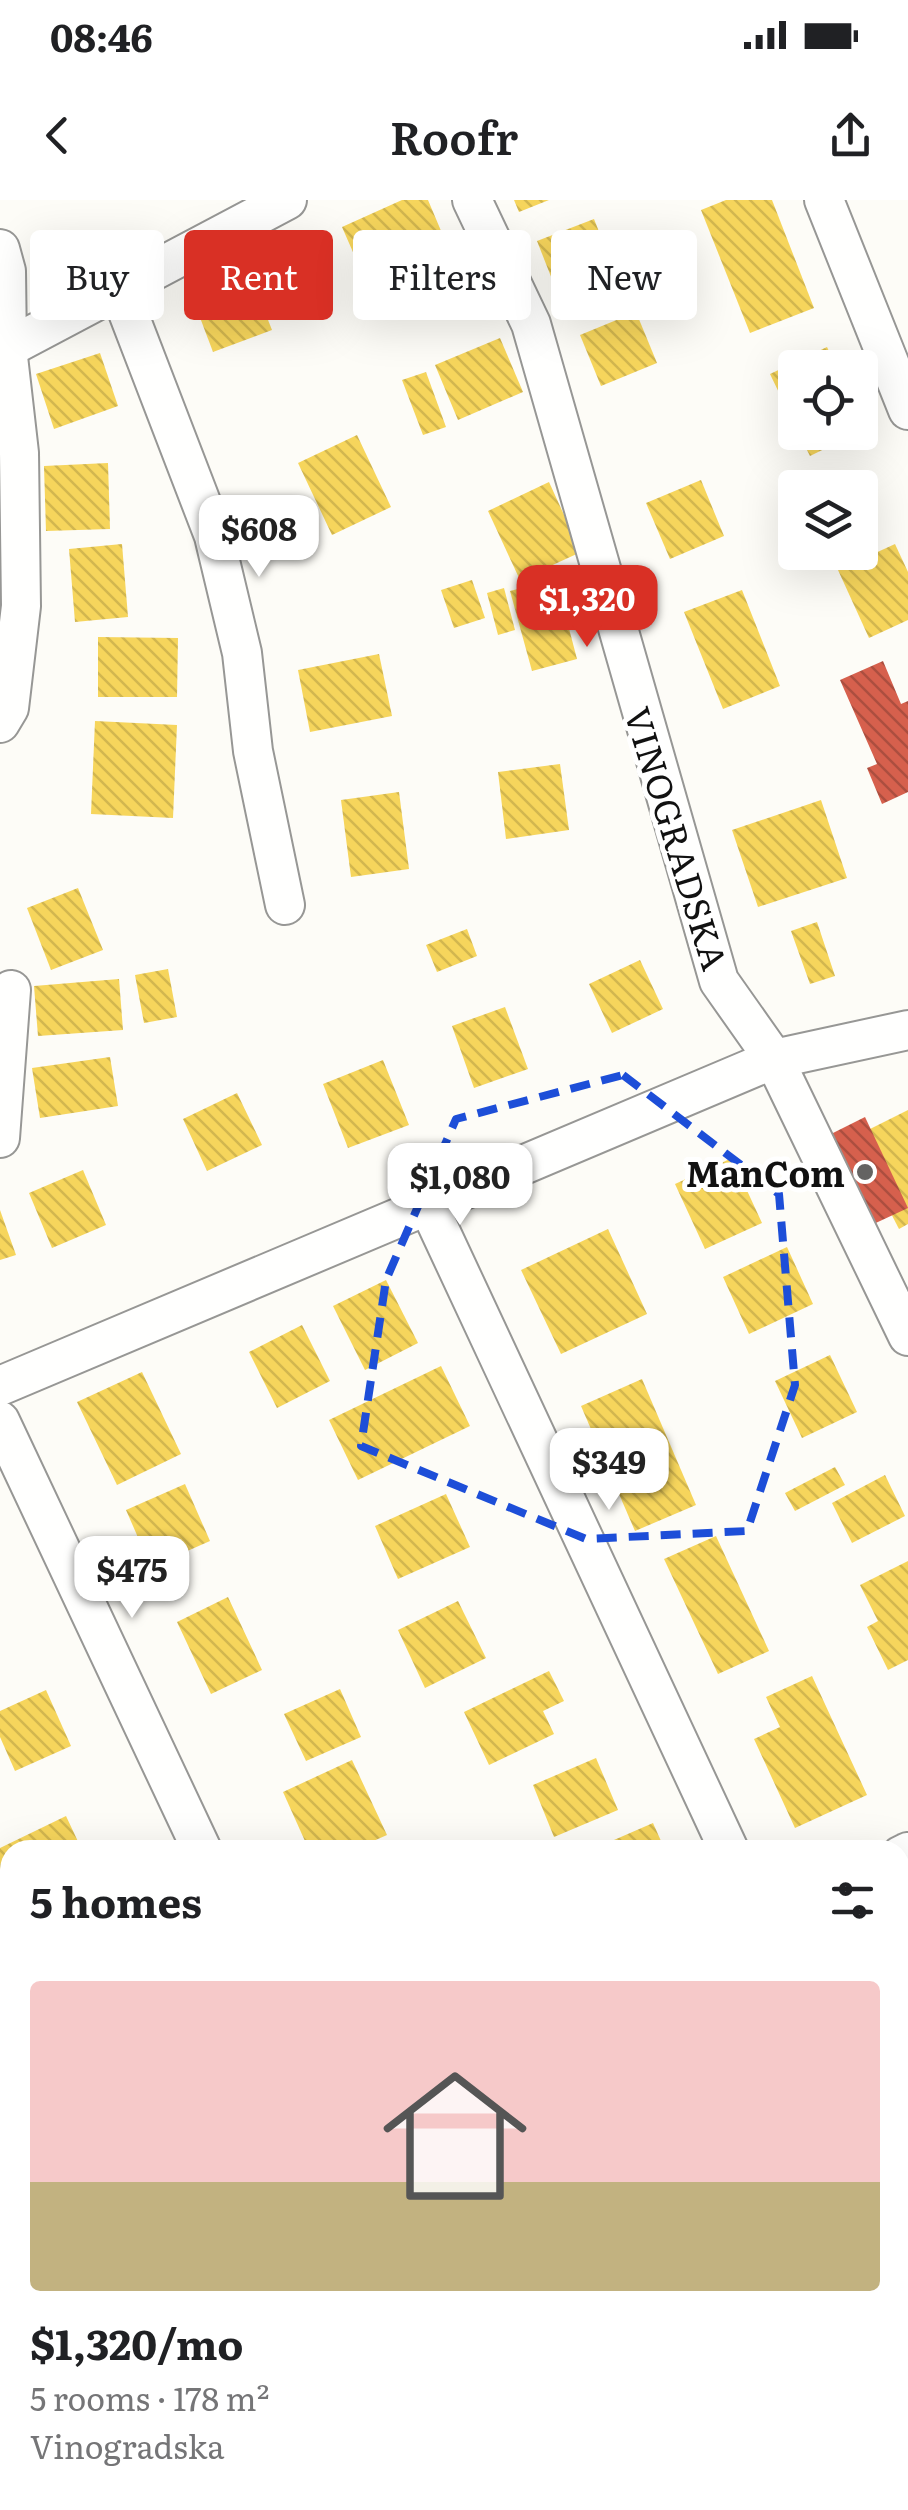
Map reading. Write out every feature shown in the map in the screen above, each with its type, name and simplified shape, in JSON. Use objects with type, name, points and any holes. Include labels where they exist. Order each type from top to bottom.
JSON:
[{"type":"street","points":[[164,265],[287,200]]},
{"type":"street","name":"VINOGRADSKA","points":[[472,200],[531,324],[719,982],[774,1059],[908,1336]]},
{"type":"street","points":[[824,200],[908,410]]},
{"type":"street","points":[[0,249],[6,272],[3,350],[18,453],[21,606],[9,708],[0,722]]},
{"type":"street","points":[[3,350],[60,320]]},
{"type":"street","points":[[130,320],[214,536],[242,653],[253,751],[284,904]]},
{"type":"street","points":[[0,1138],[12,990]]},
{"type":"street","points":[[0,1386],[774,1059],[908,1030]]},
{"type":"street","points":[[428,1205],[724,1840]]},
{"type":"street","points":[[0,1420],[197,1840]]},
{"type":"highlighted area","points":[[623,1075],[779,1194],[795,1385],[747,1531],[586,1539],[361,1446],[386,1280],[456,1119]]},
{"type":"building: Homes","points":[[402,200],[428,200],[441,230],[353,230],[353,252],[342,227]]},
{"type":"building: Homes","points":[[514,200],[549,200],[519,212]]},
{"type":"building: Homes","points":[[726,200],[772,200],[814,308],[750,333],[701,210]]},
{"type":"building: Homes","points":[[594,219],[598,230],[566,230]]},
{"type":"building: Homes","points":[[551,236],[551,277],[537,241]]},
{"type":"building: Homes","points":[[201,320],[268,320],[272,330],[213,352]]},
{"type":"building: Homes","points":[[617,320],[639,320],[657,363],[601,386],[580,335]]},
{"type":"building: Homes","points":[[500,338],[523,392],[458,420],[435,365]]},
{"type":"building: Homes","points":[[100,353],[118,406],[54,429],[36,374]]},
{"type":"building: Homes","points":[[778,370],[778,391],[770,374]]},
{"type":"building: Homes","points":[[426,372],[446,427],[423,435],[402,380]]},
{"type":"building: Homes","points":[[357,435],[391,507],[332,535],[298,463]]},
{"type":"building: Homes","points":[[108,463],[110,529],[46,531],[44,466]]},
{"type":"building: Homes","points":[[701,480],[724,536],[670,559],[646,503]]},
{"type":"building: Homes","points":[[549,482],[581,552],[520,580],[488,511]]},
{"type":"building: Homes","points":[[122,544],[128,617],[75,622],[69,549]]},
{"type":"building: Homes","points":[[895,544],[908,572],[908,620],[869,638],[838,570],[878,570],[878,552]]},
{"type":"building: Homes","points":[[556,579],[577,659],[532,671],[510,591]]},
{"type":"building: Homes","points":[[472,580],[485,618],[454,628],[441,590]]},
{"type":"building: Homes","points":[[504,588],[515,630],[498,635],[487,593]]},
{"type":"building: Homes","points":[[742,590],[780,686],[723,709],[684,612]]},
{"type":"building: Homes","points":[[98,637],[178,638],[177,697],[98,697]]},
{"type":"building: Homes","points":[[379,654],[392,716],[310,732],[298,670]]},
{"type":"building: Homes","points":[[95,721],[177,725],[173,818],[91,814]]},
{"type":"building: Homes","points":[[560,764],[569,830],[506,839],[498,772]]},
{"type":"building: Homes","points":[[399,792],[409,869],[351,877],[341,800]]},
{"type":"building: Homes","points":[[821,800],[847,878],[758,907],[732,830]]},
{"type":"building: Homes","points":[[78,888],[103,950],[51,970],[27,908]]},
{"type":"building: Homes","points":[[817,922],[835,976],[810,984],[791,931]]},
{"type":"building: Homes","points":[[467,929],[477,956],[437,972],[426,945]]},
{"type":"building: Homes","points":[[640,960],[663,1009],[612,1033],[589,984]]},
{"type":"building: Homes","points":[[168,969],[177,1017],[144,1023],[135,975]]},
{"type":"building: Homes","points":[[119,979],[123,1030],[38,1036],[34,986]]},
{"type":"building: Homes","points":[[505,1007],[528,1069],[474,1088],[452,1026]]},
{"type":"building: Homes","points":[[110,1057],[118,1106],[40,1118],[32,1068]]},
{"type":"building: Homes","points":[[383,1060],[409,1125],[348,1148],[323,1084]]},
{"type":"building: Homes","points":[[237,1093],[262,1145],[207,1171],[183,1119]]},
{"type":"building: Homes","points":[[908,1110],[908,1224],[899,1229],[852,1138]]},
{"type":"building: Homes","points":[[732,1158],[762,1223],[705,1249],[675,1184]]},
{"type":"building: Homes","points":[[83,1170],[106,1225],[52,1248],[29,1193]]},
{"type":"building: Homes","points":[[0,1210],[16,1255],[0,1260]]},
{"type":"building: Homes","points":[[608,1229],[647,1314],[561,1354],[521,1270]]},
{"type":"building: Homes","points":[[787,1247],[813,1304],[749,1334],[723,1277]]},
{"type":"building: Homes","points":[[386,1280],[418,1343],[365,1370],[333,1306]]},
{"type":"building: Homes","points":[[302,1325],[330,1381],[277,1408],[249,1352]]},
{"type":"building: Homes","points":[[830,1355],[857,1412],[802,1438],[775,1381]]},
{"type":"building: Homes","points":[[441,1366],[470,1426],[358,1480],[329,1420]]},
{"type":"building: Homes","points":[[142,1372],[181,1454],[117,1485],[77,1402]]},
{"type":"building: Homes","points":[[642,1379],[696,1505],[635,1531],[581,1406]]},
{"type":"building: Homes","points":[[835,1467],[845,1485],[795,1511],[785,1493]]},
{"type":"building: Homes","points":[[885,1475],[905,1516],[852,1543],[832,1503]]},
{"type":"building: Homes","points":[[185,1484],[210,1541],[151,1567],[126,1510]]},
{"type":"building: Homes","points":[[446,1494],[470,1547],[398,1579],[375,1526]]},
{"type":"building: Homes","points":[[716,1536],[769,1651],[718,1674],[664,1559]]},
{"type":"building: Homes","points":[[908,1561],[908,1660],[888,1670],[867,1627],[878,1621],[860,1585]]},
{"type":"building: Homes","points":[[228,1597],[262,1670],[211,1694],[177,1622]]},
{"type":"building: Homes","points":[[458,1601],[486,1658],[425,1688],[398,1630]]},
{"type":"building: Homes","points":[[549,1671],[564,1701],[543,1711],[554,1734],[489,1765],[464,1712]]},
{"type":"building: Homes","points":[[812,1676],[867,1795],[795,1828],[754,1739],[780,1727],[766,1697]]},
{"type":"building: Homes","points":[[340,1689],[361,1737],[306,1761],[284,1714]]},
{"type":"building: Homes","points":[[46,1690],[71,1746],[15,1771],[0,1737],[0,1711]]},
{"type":"building: Homes","points":[[596,1758],[618,1810],[554,1837],[533,1785]]},
{"type":"building: Homes","points":[[352,1760],[387,1835],[376,1840],[305,1840],[283,1792]]},
{"type":"building: Homes","points":[[66,1816],[77,1840],[16,1840]]},
{"type":"building: Homes","points":[[653,1823],[661,1840],[614,1840]]},
{"type":"building: Shops","points":[[883,661],[901,704],[908,701],[908,792],[882,804],[867,768],[877,764],[840,680]]},
{"type":"building: Shops","name":"ManCom","points":[[865,1117],[908,1208],[865,1228],[821,1139]]},
{"type":"place","name":"ManCom","points":[[865,1172]]}]
